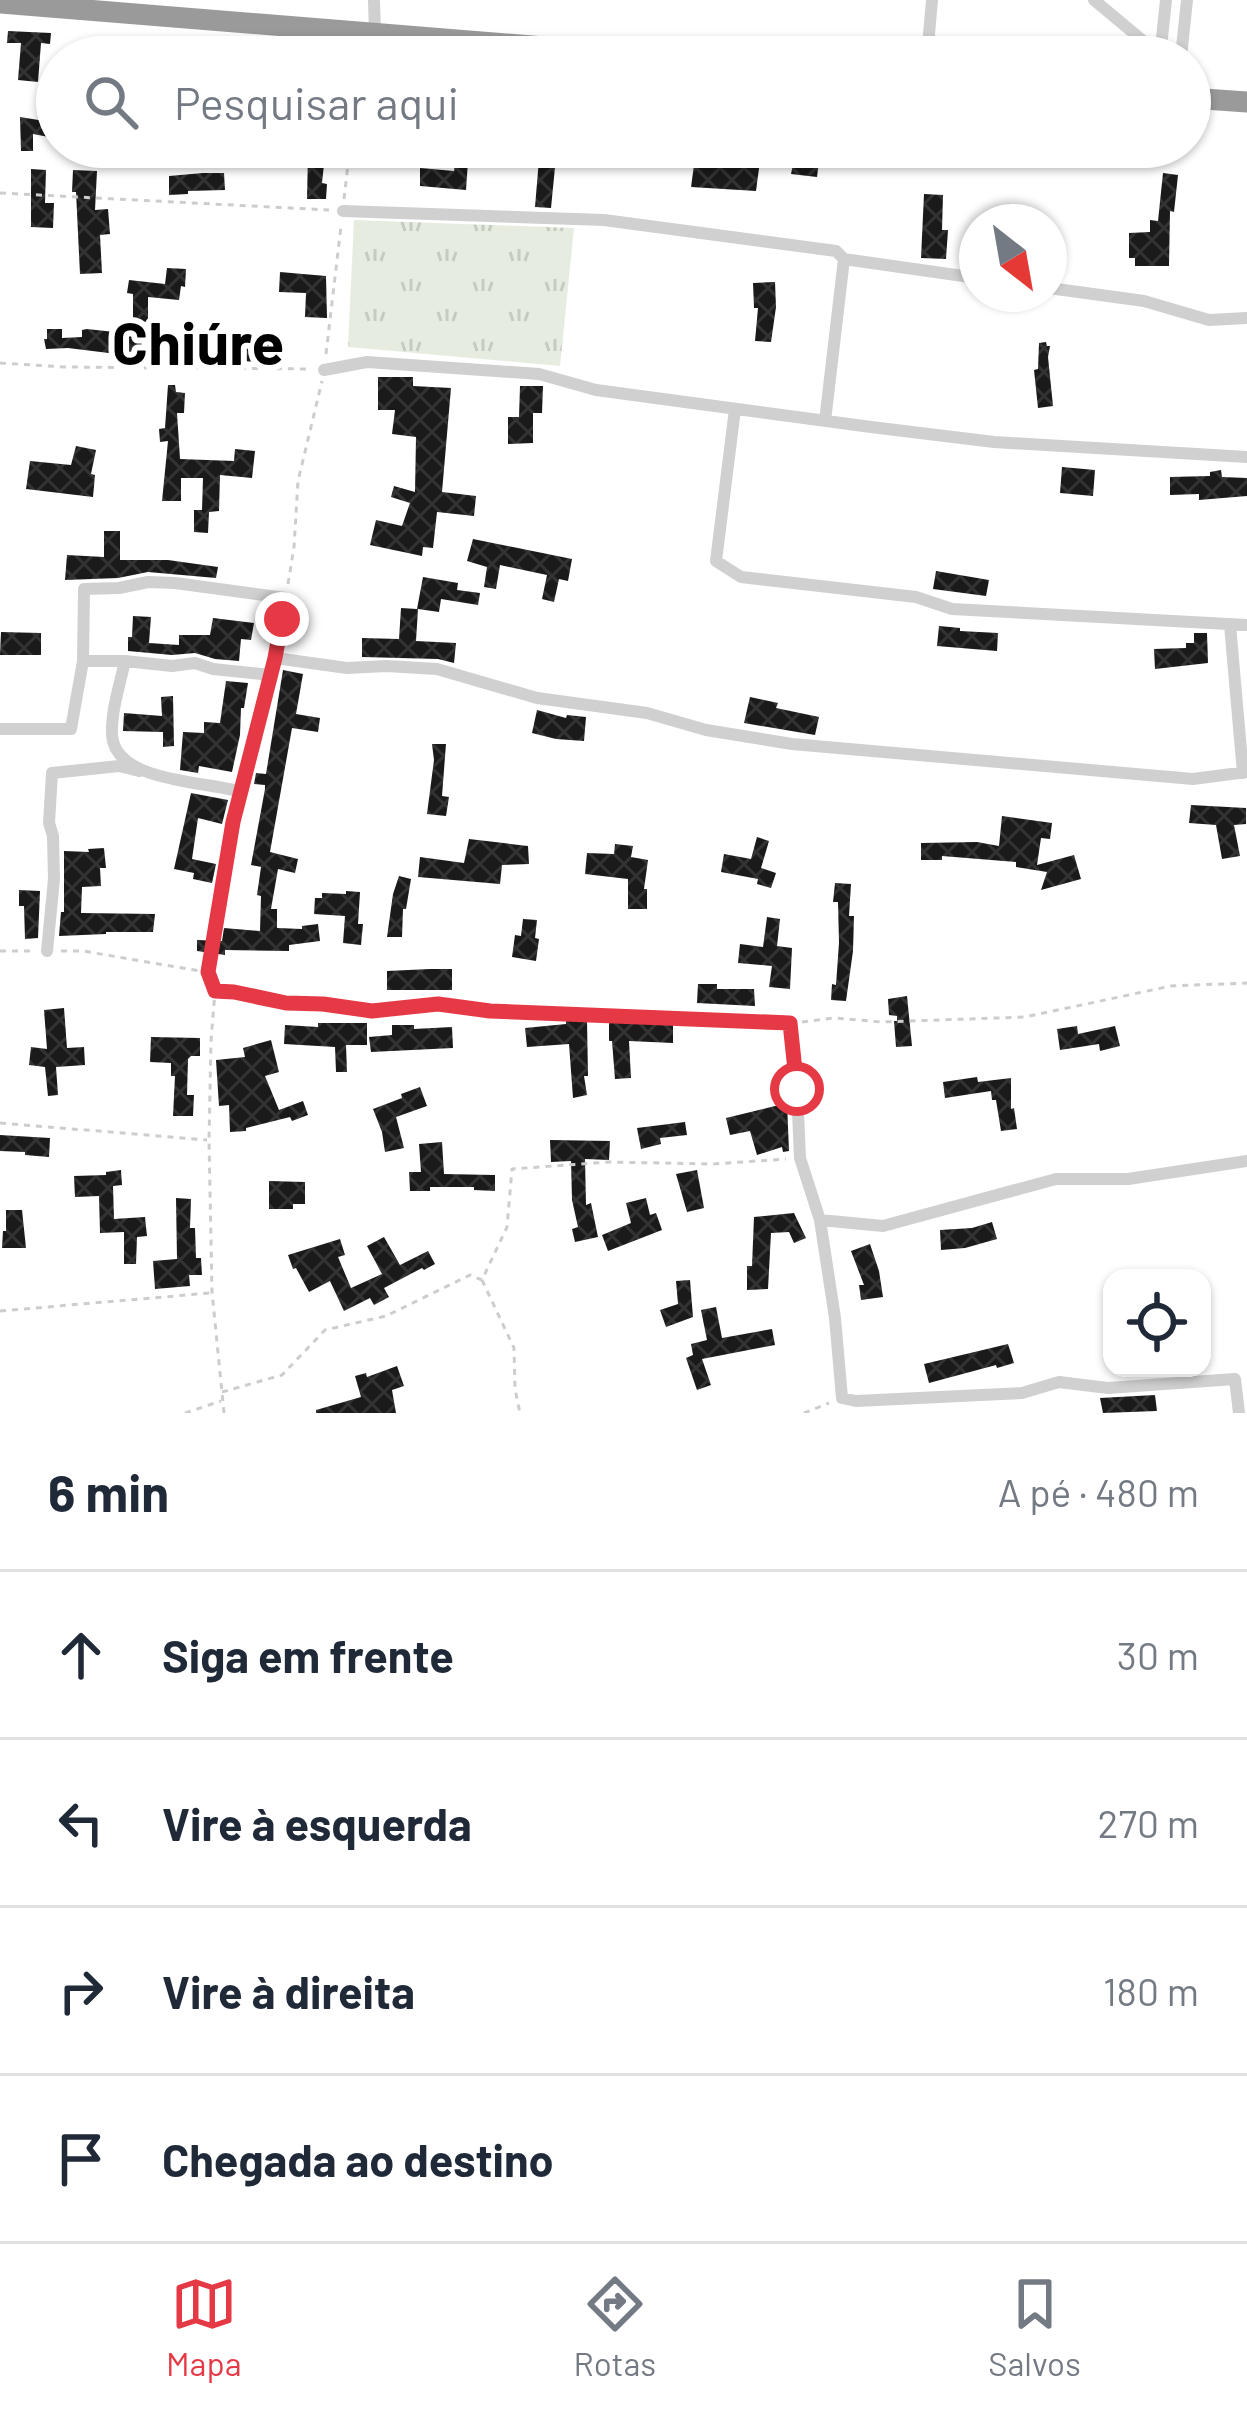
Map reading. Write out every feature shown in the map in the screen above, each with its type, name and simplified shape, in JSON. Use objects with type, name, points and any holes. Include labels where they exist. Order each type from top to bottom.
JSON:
[{"type":"highway","points":[[0,3],[401,36]]},
{"type":"highway","points":[[1211,99],[1247,102]]},
{"type":"street","points":[[374,0],[376,34]]},
{"type":"street","points":[[929,36],[932,0]]},
{"type":"street","points":[[1094,0],[1136,36]]},
{"type":"street","points":[[1162,36],[1166,0]]},
{"type":"street","points":[[1183,36],[1187,0]]},
{"type":"street","points":[[343,211],[604,220],[836,251],[844,259],[959,275]]},
{"type":"street","points":[[825,421],[844,259]]},
{"type":"street","points":[[1067,291],[1144,302],[1209,320],[1247,318]]},
{"type":"street","points":[[324,370],[367,362],[539,374],[596,390],[994,442],[1247,457]]},
{"type":"street","points":[[735,409],[716,561],[741,577],[916,597],[952,609],[1247,625]]},
{"type":"street","points":[[0,729],[71,729],[82,662],[84,589],[175,583],[285,598]]},
{"type":"street","points":[[275,658],[347,668],[437,669],[537,698],[647,713],[706,730],[792,744],[1193,779],[1245,772],[1230,625]]},
{"type":"street","points":[[125,661],[112,740],[139,770]]},
{"type":"street","points":[[82,662],[195,663],[271,675]]},
{"type":"street","points":[[46,951],[53,878],[52,773],[118,766],[241,792]]},
{"type":"street","points":[[790,1023],[800,1158],[820,1220],[836,1318],[842,1397],[856,1401],[1022,1393],[1059,1382],[1108,1388],[1241,1377],[1239,1413]]},
{"type":"street","points":[[820,1220],[883,1226],[1056,1179],[1127,1179],[1247,1161]]},
{"type":"path","points":[[275,658],[294,547],[298,481],[324,370],[348,168]]},
{"type":"path","points":[[0,193],[343,211]]},
{"type":"path","points":[[0,363],[324,370]]},
{"type":"path","points":[[224,1413],[212,1292],[209,1140],[215,991],[208,972],[233,822],[271,675]]},
{"type":"path","points":[[0,951],[83,951],[208,972]]},
{"type":"path","points":[[215,991],[372,1011],[438,1004],[490,1011],[790,1023],[834,1018],[881,1022],[1025,1017],[1171,986],[1247,983]]},
{"type":"path","points":[[0,1123],[209,1140]]},
{"type":"path","points":[[482,1280],[507,1227],[512,1168],[800,1158]]},
{"type":"path","points":[[222,1392],[282,1375],[326,1330],[386,1316],[470,1275],[482,1280],[514,1348],[520,1413]]},
{"type":"path","points":[[0,1311],[212,1292]]},
{"type":"path","points":[[804,1413],[842,1397]]},
{"type":"path","points":[[185,1413],[222,1400]]},
{"type":"green space","points":[[354,220],[574,228],[560,366],[348,347]]},
{"type":"building","points":[[8,31],[51,33],[36,36],[36,82],[18,80],[21,43],[7,43]]},
{"type":"building","points":[[20,117],[36,120],[33,151],[21,151]]},
{"type":"building","points":[[308,168],[324,168],[326,199],[307,199]]},
{"type":"building","points":[[420,168],[468,168],[466,190],[420,186]]},
{"type":"building","points":[[538,168],[555,168],[551,208],[535,207]]},
{"type":"building","points":[[694,168],[759,168],[756,191],[691,187]]},
{"type":"building","points":[[792,168],[818,168],[817,177],[791,174]]},
{"type":"building","points":[[31,169],[46,170],[45,203],[54,203],[53,228],[31,227]]},
{"type":"building","points":[[73,170],[97,171],[95,210],[108,209],[110,234],[100,235],[102,273],[80,274]]},
{"type":"building","points":[[224,173],[225,190],[169,195],[169,176]]},
{"type":"building","points":[[1163,173],[1178,175],[1174,212],[1170,211],[1169,266],[1135,266],[1135,258],[1129,258],[1129,233],[1150,232],[1150,220],[1158,221]]},
{"type":"building","points":[[924,194],[943,195],[946,259],[921,258]]},
{"type":"building","points":[[167,268],[186,269],[179,300],[148,297],[148,322],[133,322],[129,280],[165,284]]},
{"type":"building","points":[[280,272],[326,276],[327,318],[305,317],[306,293],[279,292]]},
{"type":"building","points":[[775,282],[771,342],[755,341],[758,308],[754,308],[753,283]]},
{"type":"building","points":[[47,329],[62,329],[62,338],[82,337],[82,330],[87,329],[142,335],[141,357],[46,349]]},
{"type":"building","points":[[219,339],[283,346],[281,363],[218,360]]},
{"type":"building","points":[[1046,342],[1053,406],[1038,408],[1034,370],[1038,369],[1039,343]]},
{"type":"building","points":[[378,377],[413,377],[413,386],[451,388],[442,492],[476,496],[474,516],[437,512],[433,548],[423,547],[422,556],[370,545],[376,520],[402,526],[410,503],[391,497],[394,486],[415,492],[416,437],[392,434],[395,410],[378,410]]},
{"type":"building","points":[[168,385],[185,393],[184,413],[177,413],[180,459],[234,461],[235,449],[255,451],[252,478],[220,475],[219,511],[209,512],[208,533],[194,532],[194,510],[202,510],[203,478],[181,478],[181,501],[162,501],[168,441],[160,442],[159,429],[165,428]]},
{"type":"building","points":[[520,386],[543,386],[542,413],[533,413],[533,443],[508,444],[508,417],[519,417]]},
{"type":"building","points":[[76,446],[96,450],[93,497],[26,489],[30,461],[71,465]]},
{"type":"building","points":[[1062,467],[1095,470],[1093,496],[1060,493]]},
{"type":"building","points":[[1221,470],[1222,477],[1247,478],[1247,496],[1199,500],[1199,494],[1170,495],[1170,477],[1210,476]]},
{"type":"building","points":[[104,531],[120,531],[120,560],[218,567],[216,578],[148,572],[65,580],[67,555],[104,557]]},
{"type":"building","points":[[473,539],[572,559],[568,581],[559,579],[554,602],[542,599],[547,575],[500,565],[496,589],[484,587],[487,567],[467,561]]},
{"type":"building","points":[[936,571],[989,580],[986,596],[933,589]]},
{"type":"building","points":[[423,577],[458,583],[457,590],[480,593],[478,605],[441,599],[439,612],[418,609],[416,641],[456,643],[454,663],[362,657],[362,638],[399,639],[401,608],[417,609]]},
{"type":"building","points":[[133,616],[151,617],[149,643],[179,645],[179,635],[210,635],[213,618],[254,623],[251,640],[241,639],[239,661],[195,653],[128,651]]},
{"type":"building","points":[[939,626],[998,633],[997,651],[937,646]]},
{"type":"building","points":[[1,632],[41,633],[41,655],[0,655]]},
{"type":"building","points":[[1194,633],[1207,633],[1208,663],[1155,669],[1154,649],[1186,648],[1186,643],[1194,643]]},
{"type":"building","points":[[283,670],[303,674],[296,714],[320,718],[318,732],[292,728],[270,852],[298,859],[295,873],[278,869],[271,909],[277,909],[277,928],[318,924],[320,941],[289,945],[289,951],[225,950],[225,955],[197,951],[197,940],[222,941],[224,928],[260,931],[261,867],[251,865],[265,785],[254,784],[256,773],[266,774]]},
{"type":"building","points":[[226,681],[248,683],[232,772],[199,766],[198,773],[180,770],[183,732],[204,733],[204,722],[220,723]]},
{"type":"building","points":[[173,696],[174,746],[163,747],[163,732],[123,731],[124,713],[162,716],[161,697]]},
{"type":"building","points":[[750,697],[819,717],[815,735],[744,723]]},
{"type":"building","points":[[537,710],[566,718],[586,717],[584,741],[532,733]]},
{"type":"building","points":[[432,744],[446,744],[442,796],[449,797],[446,816],[427,814]]},
{"type":"building","points":[[191,793],[228,800],[222,824],[198,818],[192,859],[216,864],[212,883],[174,869]]},
{"type":"building","points":[[1191,805],[1246,808],[1246,824],[1234,825],[1240,856],[1222,859],[1216,825],[1189,823]]},
{"type":"building","points":[[1002,816],[1052,823],[1050,839],[1041,838],[1037,865],[1074,855],[1081,879],[1041,890],[1047,872],[1016,867],[1016,862],[942,856],[942,860],[921,860],[921,843],[999,846]]},
{"type":"building","points":[[757,837],[769,841],[761,868],[776,873],[771,888],[757,884],[758,879],[721,872],[724,854],[751,859]]},
{"type":"building","points":[[469,839],[528,846],[529,864],[502,865],[500,884],[418,877],[420,857],[464,863]]},
{"type":"building","points":[[615,844],[633,846],[631,857],[648,860],[647,909],[628,909],[628,879],[585,874],[587,853],[614,854]]},
{"type":"building","points":[[104,848],[101,886],[82,887],[81,913],[155,914],[153,932],[59,936],[64,851]]},
{"type":"building","points":[[399,876],[411,879],[402,937],[387,937],[393,894]]},
{"type":"building","points":[[835,883],[851,884],[849,916],[854,916],[846,1001],[831,1000],[839,943]]},
{"type":"building","points":[[19,890],[40,891],[38,938],[25,939]]},
{"type":"building","points":[[360,892],[361,945],[343,943],[345,916],[314,914],[315,898]]},
{"type":"building","points":[[767,917],[780,919],[777,946],[792,948],[790,989],[769,987],[772,966],[738,963],[740,944],[763,947]]},
{"type":"building","points":[[523,919],[537,920],[536,961],[512,957]]},
{"type":"building","points":[[452,969],[452,990],[387,990],[387,971]]},
{"type":"building","points":[[698,984],[754,989],[755,1006],[697,1003]]},
{"type":"building","points":[[907,996],[912,1046],[896,1047],[897,1016],[889,1015],[888,999]]},
{"type":"building","points":[[64,1008],[67,1048],[84,1047],[85,1065],[56,1067],[58,1095],[48,1096],[45,1067],[29,1065],[31,1047],[47,1049],[44,1010]]},
{"type":"building","points":[[587,1021],[587,1095],[573,1098],[569,1044],[527,1047],[525,1028]]},
{"type":"building","points":[[609,1021],[673,1023],[673,1043],[629,1041],[631,1078],[615,1079]]},
{"type":"building","points":[[318,1023],[367,1023],[367,1045],[346,1045],[347,1072],[336,1072],[335,1047],[284,1044],[285,1025],[318,1027]]},
{"type":"building","points":[[392,1025],[452,1027],[453,1048],[371,1052],[369,1037],[392,1035]]},
{"type":"building","points":[[1077,1026],[1078,1034],[1115,1026],[1120,1046],[1100,1051],[1099,1044],[1060,1050],[1057,1029]]},
{"type":"building","points":[[151,1037],[200,1038],[200,1056],[188,1059],[187,1095],[194,1095],[193,1116],[173,1116],[175,1076],[171,1076],[171,1063],[150,1062]]},
{"type":"building","points":[[271,1040],[279,1072],[265,1076],[279,1110],[303,1101],[308,1115],[230,1132],[229,1105],[219,1106],[216,1060],[245,1057],[243,1048]]},
{"type":"building","points":[[977,1077],[978,1082],[1011,1078],[1011,1109],[1017,1129],[1001,1131],[991,1091],[945,1098],[943,1082]]},
{"type":"building","points":[[420,1087],[427,1106],[396,1117],[404,1148],[385,1152],[373,1109]]},
{"type":"building","points":[[787,1103],[789,1151],[783,1152],[782,1147],[757,1155],[750,1131],[730,1135],[726,1118]]},
{"type":"building","points":[[685,1122],[687,1135],[660,1138],[661,1144],[641,1149],[637,1128]]},
{"type":"building","points":[[0,1135],[50,1138],[49,1157],[0,1151]]},
{"type":"building","points":[[550,1140],[610,1141],[609,1160],[585,1159],[586,1205],[591,1203],[598,1237],[575,1242],[572,1229],[578,1227],[571,1161],[551,1162]]},
{"type":"building","points":[[442,1142],[444,1174],[495,1175],[495,1191],[430,1187],[430,1191],[410,1191],[409,1172],[421,1172],[419,1144]]},
{"type":"building","points":[[121,1170],[122,1185],[113,1186],[114,1219],[145,1217],[147,1236],[137,1237],[136,1264],[124,1264],[124,1232],[100,1233],[99,1196],[75,1197],[74,1176]]},
{"type":"building","points":[[697,1170],[704,1208],[687,1212],[676,1174]]},
{"type":"building","points":[[269,1181],[305,1182],[305,1204],[269,1209]]},
{"type":"building","points":[[176,1198],[191,1199],[190,1228],[195,1228],[202,1275],[189,1275],[190,1286],[155,1289],[153,1261],[177,1259]]},
{"type":"building","points":[[646,1198],[650,1215],[656,1213],[662,1230],[608,1251],[602,1235],[631,1223],[626,1203]]},
{"type":"building","points":[[6,1210],[22,1210],[26,1248],[2,1248]]},
{"type":"building","points":[[794,1213],[806,1238],[794,1243],[789,1232],[771,1233],[768,1289],[747,1290],[754,1217]]},
{"type":"building","points":[[992,1222],[997,1239],[941,1250],[940,1230]]},
{"type":"building","points":[[384,1237],[400,1265],[428,1251],[435,1264],[384,1288],[389,1297],[374,1305],[370,1298],[344,1311],[330,1281],[309,1292],[288,1255],[340,1239],[345,1255],[338,1257],[351,1288],[382,1274],[367,1246]]},
{"type":"building","points":[[870,1244],[883,1297],[861,1300],[859,1285],[864,1285],[851,1251]]},
{"type":"building","points":[[690,1280],[693,1317],[666,1327],[660,1310],[678,1304],[676,1281]]},
{"type":"building","points":[[716,1307],[722,1338],[772,1329],[775,1345],[702,1359],[711,1385],[697,1390],[686,1358],[693,1355],[691,1344],[707,1340],[701,1310]]},
{"type":"building","points":[[1008,1344],[1014,1363],[929,1383],[924,1364]]},
{"type":"building","points":[[397,1366],[404,1386],[392,1390],[396,1413],[316,1413],[361,1397],[355,1376],[366,1373],[367,1377]]},
{"type":"building","points":[[1155,1395],[1157,1411],[1103,1413],[1100,1398]]},
{"type":"district","name":"Chiúre","points":[[198,341]]},
{"type":"route","points":[[282,619],[233,822],[208,972],[215,991],[372,1011],[438,1004],[490,1011],[790,1023],[797,1089]]}]
